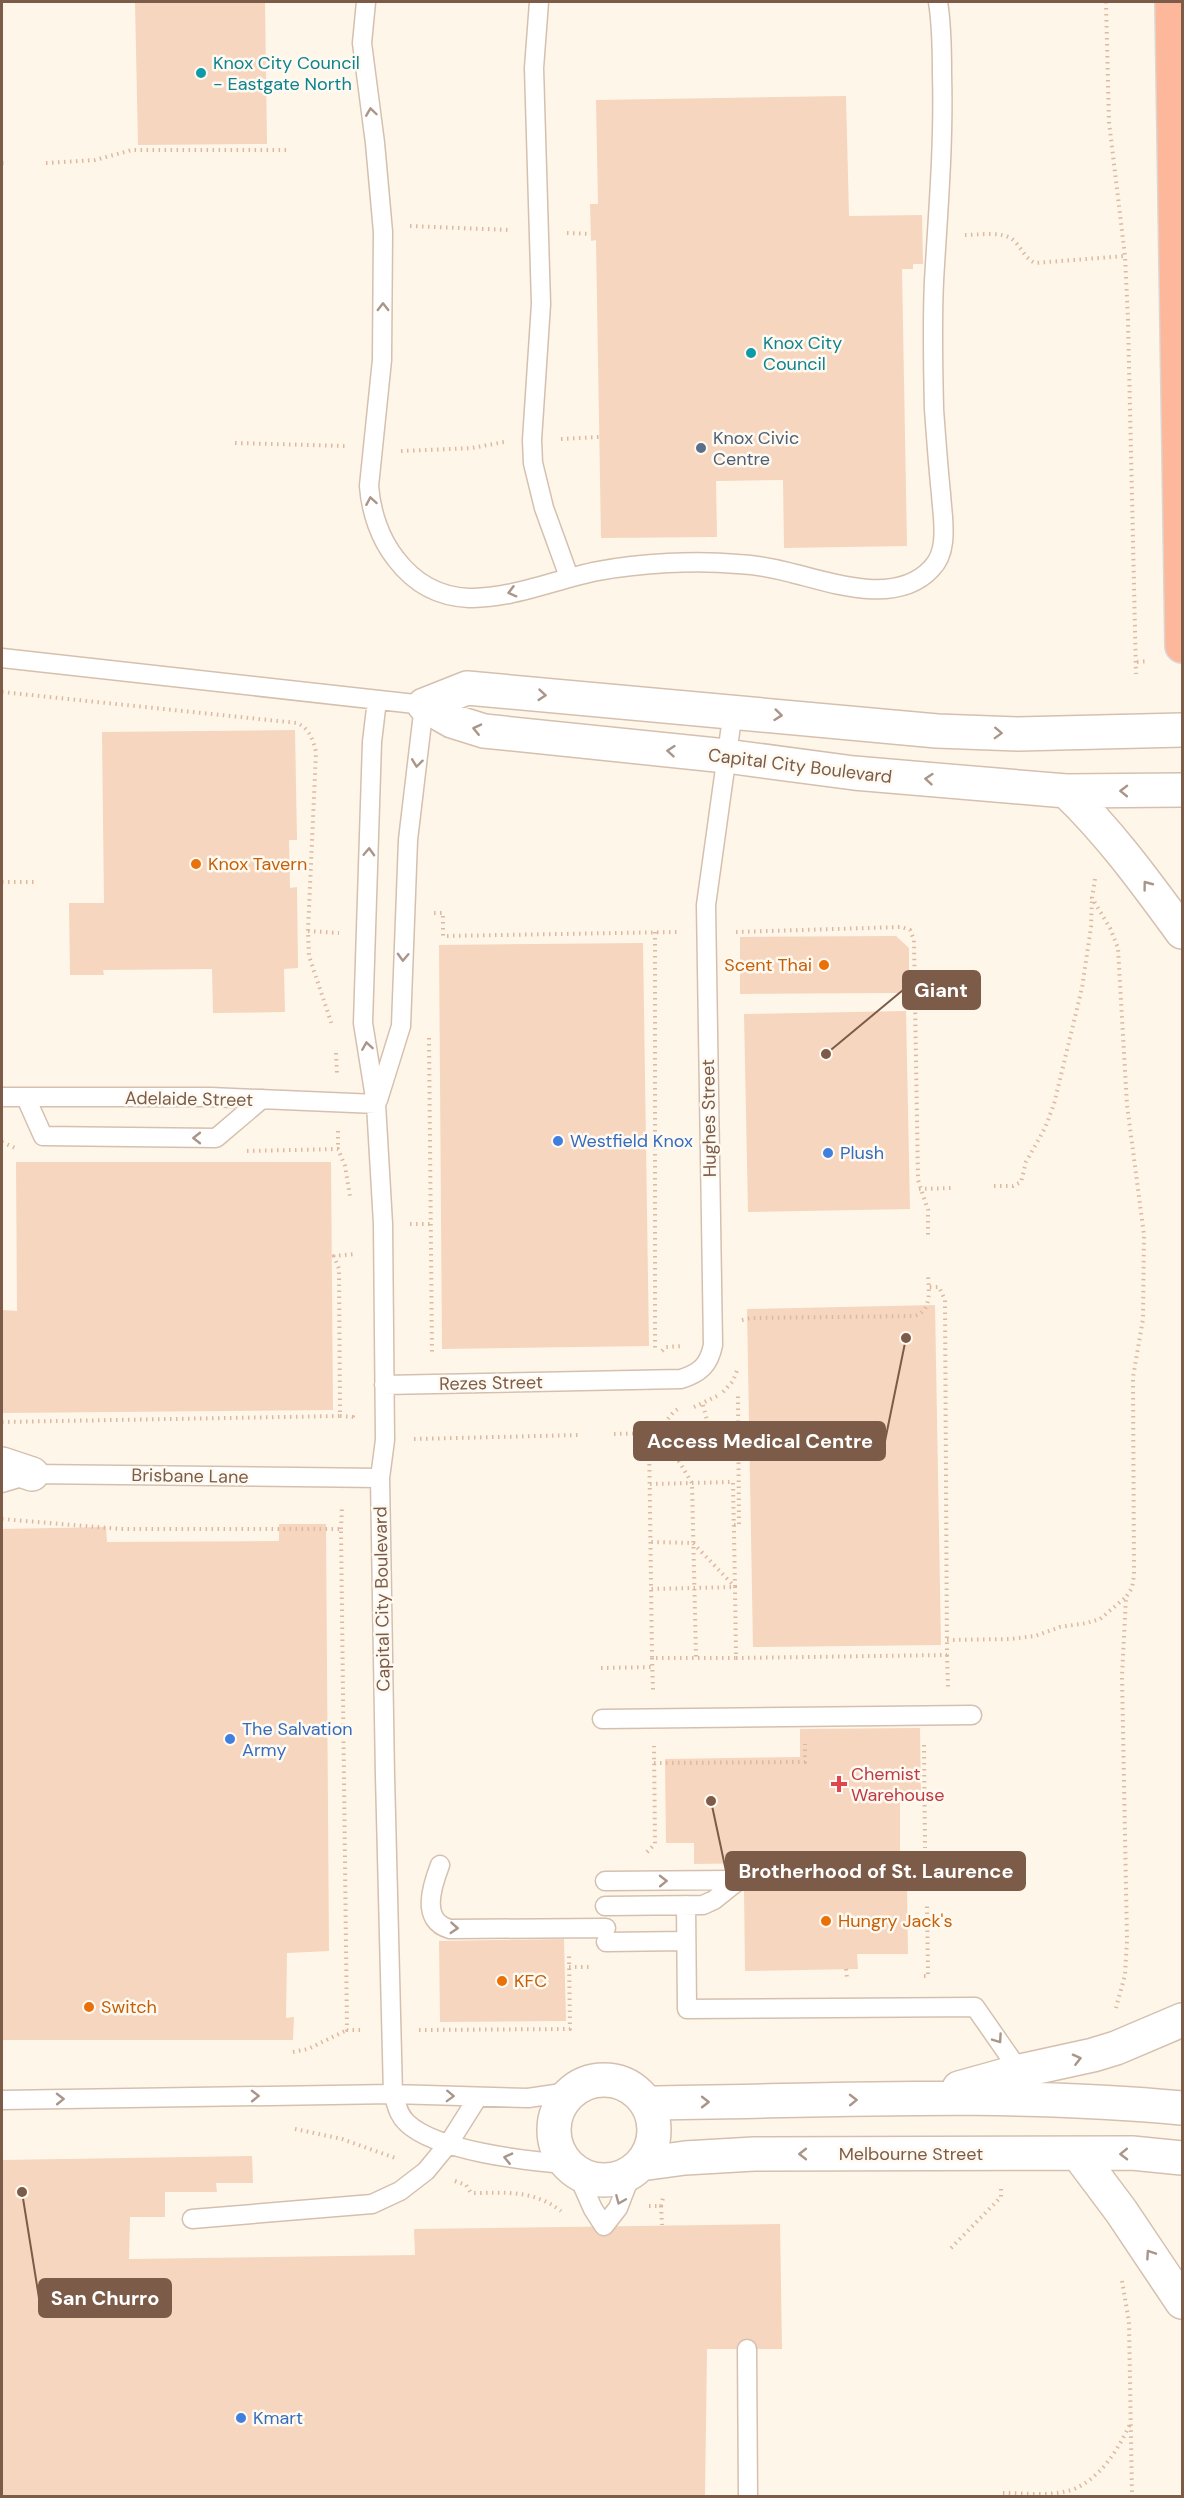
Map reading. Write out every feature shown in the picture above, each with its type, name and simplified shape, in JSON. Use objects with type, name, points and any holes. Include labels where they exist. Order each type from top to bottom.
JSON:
[{"type":"highway","points":[[1172,2],[1182,646]]},
{"type":"street","points":[[424,705],[467,688],[937,731],[1018,734],[1182,730]]},
{"type":"street","name":"Capital City Boulevard","points":[[424,705],[452,721],[484,731],[726,756],[854,773],[1066,791],[1182,790]]},
{"type":"street","points":[[1066,791],[1090,814],[1121,851],[1182,932]]},
{"type":"street","points":[[2,1464],[17,1479]]},
{"type":"street","points":[[923,2098],[1020,2071],[1109,2050],[1182,2020]]},
{"type":"street","points":[[609,2079],[623,2083],[636,2091],[647,2103],[652,2115],[654,2135],[648,2153],[636,2168],[619,2178],[605,2180],[591,2178],[572,2168],[558,2150],[554,2135],[555,2120],[560,2104],[569,2092],[588,2082],[609,2079]]},
{"type":"street","points":[[647,2103],[923,2098],[1035,2099],[1182,2108]]},
{"type":"street","name":"Melbourne Street","points":[[636,2168],[685,2157],[754,2154],[1079,2155],[1132,2153],[1182,2158]]},
{"type":"street","points":[[1079,2155],[1121,2211],[1182,2302]]},
{"type":"lane","points":[[366,2],[363,43],[383,231],[382,360],[369,486],[370,501],[391,553],[404,570],[413,579],[434,592],[463,599],[499,596],[569,577],[645,566],[733,563],[762,566],[833,584],[871,590],[914,580],[933,567],[940,557],[943,526],[933,364],[934,282],[943,132],[941,30],[938,2]]},
{"type":"lane","points":[[539,2],[534,68],[541,304],[532,440],[533,463],[544,508],[569,577]]},
{"type":"lane","points":[[2,658],[424,705]]},
{"type":"lane","name":"Capital City Boulevard","points":[[377,700],[372,742],[363,1023],[376,1104],[383,1224],[385,1440],[380,1478],[393,2094]]},
{"type":"lane","name":"Capital City Boulevard","points":[[376,1104],[401,1026],[408,840],[424,705]]},
{"type":"lane","name":"Hughes Street","points":[[597,1382],[681,1379],[700,1371],[711,1357],[713,1346],[706,932],[709,877],[733,711]]},
{"type":"lane","name":"Adelaide Street","points":[[2,1097],[262,1099],[376,1104]]},
{"type":"lane","points":[[26,1098],[43,1136],[216,1138],[262,1099]]},
{"type":"lane","name":"Rezes Street","points":[[384,1385],[597,1382]]},
{"type":"lane","name":"Brisbane Lane","points":[[17,1479],[380,1478]]},
{"type":"lane","points":[[602,1719],[972,1715]]},
{"type":"lane","points":[[440,1865],[433,1882],[431,1899],[432,1914],[440,1927],[450,1929],[569,1928],[606,1935],[685,1941]]},
{"type":"lane","points":[[605,1881],[882,1879],[975,1875]]},
{"type":"lane","points":[[605,1906],[703,1905],[714,1900],[739,1880]]},
{"type":"lane","points":[[686,1905],[687,2008],[975,2007],[1020,2071],[1035,2099]]},
{"type":"lane","points":[[2,2100],[393,2094],[528,2098],[569,2092]]},
{"type":"lane","points":[[393,2094],[399,2113],[408,2125],[428,2136],[519,2161],[572,2168],[604,2226],[618,2208],[636,2168]]},
{"type":"lane","points":[[192,2219],[372,2204],[400,2191],[426,2171],[449,2143],[478,2097]]},
{"type":"lane","points":[[747,2349],[748,2496]]},
{"type":"path","points":[[1106,2],[1109,122],[1125,256],[1136,674]]},
{"type":"path","points":[[46,163],[95,160],[132,150],[286,150]]},
{"type":"path","points":[[400,226],[515,231]]},
{"type":"path","points":[[559,233],[591,234]]},
{"type":"path","points":[[955,235],[1006,236],[1013,240],[1029,260],[1035,263],[1125,256]]},
{"type":"path","points":[[559,439],[599,436]]},
{"type":"path","points":[[393,452],[472,448],[514,440]]},
{"type":"path","points":[[235,443],[347,446]]},
{"type":"path","points":[[1137,662],[1148,661]]},
{"type":"path","points":[[2,692],[297,723],[306,729],[313,739],[316,752],[308,931],[309,956],[333,1029]]},
{"type":"path","points":[[994,1186],[1013,1186],[1021,1182],[1026,1162],[1045,1128],[1054,1104],[1082,988],[1096,873]]},
{"type":"path","points":[[2,882],[35,882]]},
{"type":"path","points":[[948,1640],[1001,1640],[1035,1636],[1060,1627],[1087,1623],[1100,1618],[1126,1597],[1132,1588],[1134,1575],[1133,1377],[1143,1319],[1144,1235],[1127,1105],[1118,948],[1110,928],[1092,898]]},
{"type":"path","points":[[433,913],[443,913],[443,936],[901,927],[910,930],[914,940],[919,1189],[928,1210],[928,1238]]},
{"type":"path","points":[[644,1352],[655,1352],[655,932]]},
{"type":"path","points":[[429,1036],[432,1356],[443,1356]]},
{"type":"path","points":[[336,1049],[338,1149],[345,1166],[350,1201]]},
{"type":"path","points":[[2,1142],[18,1149]]},
{"type":"path","points":[[243,1151],[338,1149]]},
{"type":"path","points":[[919,1189],[953,1188]]},
{"type":"path","points":[[407,1224],[430,1224]]},
{"type":"path","points":[[357,1244],[358,1264]]},
{"type":"path","points":[[340,1416],[339,1269],[334,1256],[358,1254]]},
{"type":"path","points":[[739,1323],[751,1318],[920,1315],[927,1307],[928,1275]]},
{"type":"path","points":[[924,1744],[949,1743],[945,1300],[942,1290],[935,1286],[928,1287]]},
{"type":"path","points":[[692,1408],[703,1405],[727,1388],[737,1374],[738,1366]]},
{"type":"path","points":[[734,1525],[739,1525],[738,1396]]},
{"type":"path","points":[[703,1405],[712,1432],[721,1441],[738,1444]]},
{"type":"path","points":[[614,1434],[649,1434],[660,1430],[669,1415],[682,1408]]},
{"type":"path","points":[[2,1422],[353,1417],[354,1502],[342,1506],[341,1529],[347,2030]]},
{"type":"path","points":[[660,1430],[692,1483],[696,1659]]},
{"type":"path","points":[[632,1881],[632,1868],[655,1844],[649,1434]]},
{"type":"path","points":[[385,1440],[579,1435]]},
{"type":"path","points":[[650,1484],[733,1482],[736,1658]]},
{"type":"path","points":[[2,1519],[121,1529],[341,1529]]},
{"type":"path","points":[[651,1542],[693,1543],[735,1587]]},
{"type":"path","points":[[651,1589],[735,1587]]},
{"type":"path","points":[[1113,2014],[1121,1993],[1127,1949],[1122,1676],[1126,1597]]},
{"type":"path","points":[[652,1658],[947,1654]]},
{"type":"path","points":[[601,1668],[652,1667]]},
{"type":"path","points":[[343,1718],[350,1718]]},
{"type":"path","points":[[917,1976],[928,1976],[922,1767],[924,1733]]},
{"type":"path","points":[[654,1763],[805,1762],[806,1735]]},
{"type":"path","points":[[292,2052],[308,2049],[347,2030],[570,2029],[569,1928]]},
{"type":"path","points":[[569,1967],[597,1967]]},
{"type":"path","points":[[846,1969],[846,1978],[858,1977]]},
{"type":"path","points":[[295,2129],[342,2139],[466,2186],[471,2193],[523,2193],[548,2201],[563,2212],[593,2209]]},
{"type":"path","points":[[662,2225],[661,2206],[664,2192]]},
{"type":"path","points":[[951,2248],[1001,2196]]},
{"type":"path","points":[[618,2208],[661,2206]]},
{"type":"path","points":[[1121,2277],[1129,2322],[1132,2496]]},
{"type":"path","points":[[1003,2493],[1054,2493],[1073,2489],[1106,2464],[1122,2442],[1132,2419]]},
{"type":"building","name":"Knox City Council - Eastgate North","points":[[135,2],[265,2],[267,144],[138,145]]},
{"type":"building","name":"Knox City Council","points":[[846,96],[849,216],[922,215],[923,264],[913,264],[913,269],[902,269],[907,546],[784,548],[783,480],[716,481],[717,537],[601,538],[596,240],[591,241],[590,204],[598,204],[596,100]]},
{"type":"building","name":"Knox Tavern","points":[[295,730],[297,840],[289,840],[290,888],[297,887],[298,968],[284,969],[285,1012],[213,1013],[212,969],[103,970],[104,975],[70,975],[69,903],[104,903],[102,732]]},
{"type":"building","name":"Scent Thai","points":[[896,936],[909,948],[909,983],[898,993],[740,994],[740,937]]},
{"type":"building","points":[[643,943],[649,1346],[442,1349],[439,945]]},
{"type":"building","points":[[906,1011],[910,1209],[748,1212],[744,1014]]},
{"type":"building","points":[[16,1162],[331,1162],[333,1410],[2,1413],[2,1310],[17,1311]]},
{"type":"building","points":[[935,1305],[941,1645],[753,1647],[747,1309]]},
{"type":"building","points":[[279,1524],[326,1524],[329,1951],[287,1953],[286,2018],[294,2017],[293,2040],[2,2040],[2,1529],[106,1527],[107,1542],[279,1541]]},
{"type":"building","name":"Chemist Warehouse","points":[[920,1728],[921,1800],[900,1801],[900,1861],[694,1864],[694,1843],[666,1843],[665,1759],[800,1757],[800,1729]]},
{"type":"building","name":"Hungry Jack's","points":[[907,1886],[908,1954],[857,1954],[858,1969],[745,1971],[744,1888]]},
{"type":"building","name":"KFC","points":[[564,1939],[566,2021],[440,2022],[439,1941]]},
{"type":"building","points":[[252,2156],[253,2183],[216,2183],[217,2192],[165,2192],[165,2217],[130,2217],[129,2259],[415,2255],[414,2229],[780,2224],[782,2349],[707,2349],[705,2496],[2,2496],[2,2160]]},
{"type":"place","name":"Knox City Council - Eastgate North","points":[[201,73]]},
{"type":"place","name":"Knox City Council","points":[[751,353]]},
{"type":"place","name":"Knox Civic Centre","points":[[701,448]]},
{"type":"place","name":"Knox Tavern","points":[[196,864]]},
{"type":"place","name":"Scent Thai","points":[[824,965]]},
{"type":"place","name":"Giant","points":[[826,1054]]},
{"type":"place","name":"Westfield Knox","points":[[558,1141]]},
{"type":"place","name":"Plush","points":[[828,1153]]},
{"type":"place","name":"Access Medical Centre","points":[[906,1338]]},
{"type":"place","name":"The Salvation Army","points":[[230,1739]]},
{"type":"place","name":"Chemist Warehouse","points":[[839,1784]]},
{"type":"place","name":"Brotherhood of St. Laurence","points":[[711,1801]]},
{"type":"place","name":"Hungry Jack's","points":[[826,1921]]},
{"type":"place","name":"KFC","points":[[502,1981]]},
{"type":"place","name":"Switch","points":[[89,2007]]},
{"type":"place","name":"San Churro","points":[[22,2192]]},
{"type":"place","name":"Kmart","points":[[241,2418]]}]
